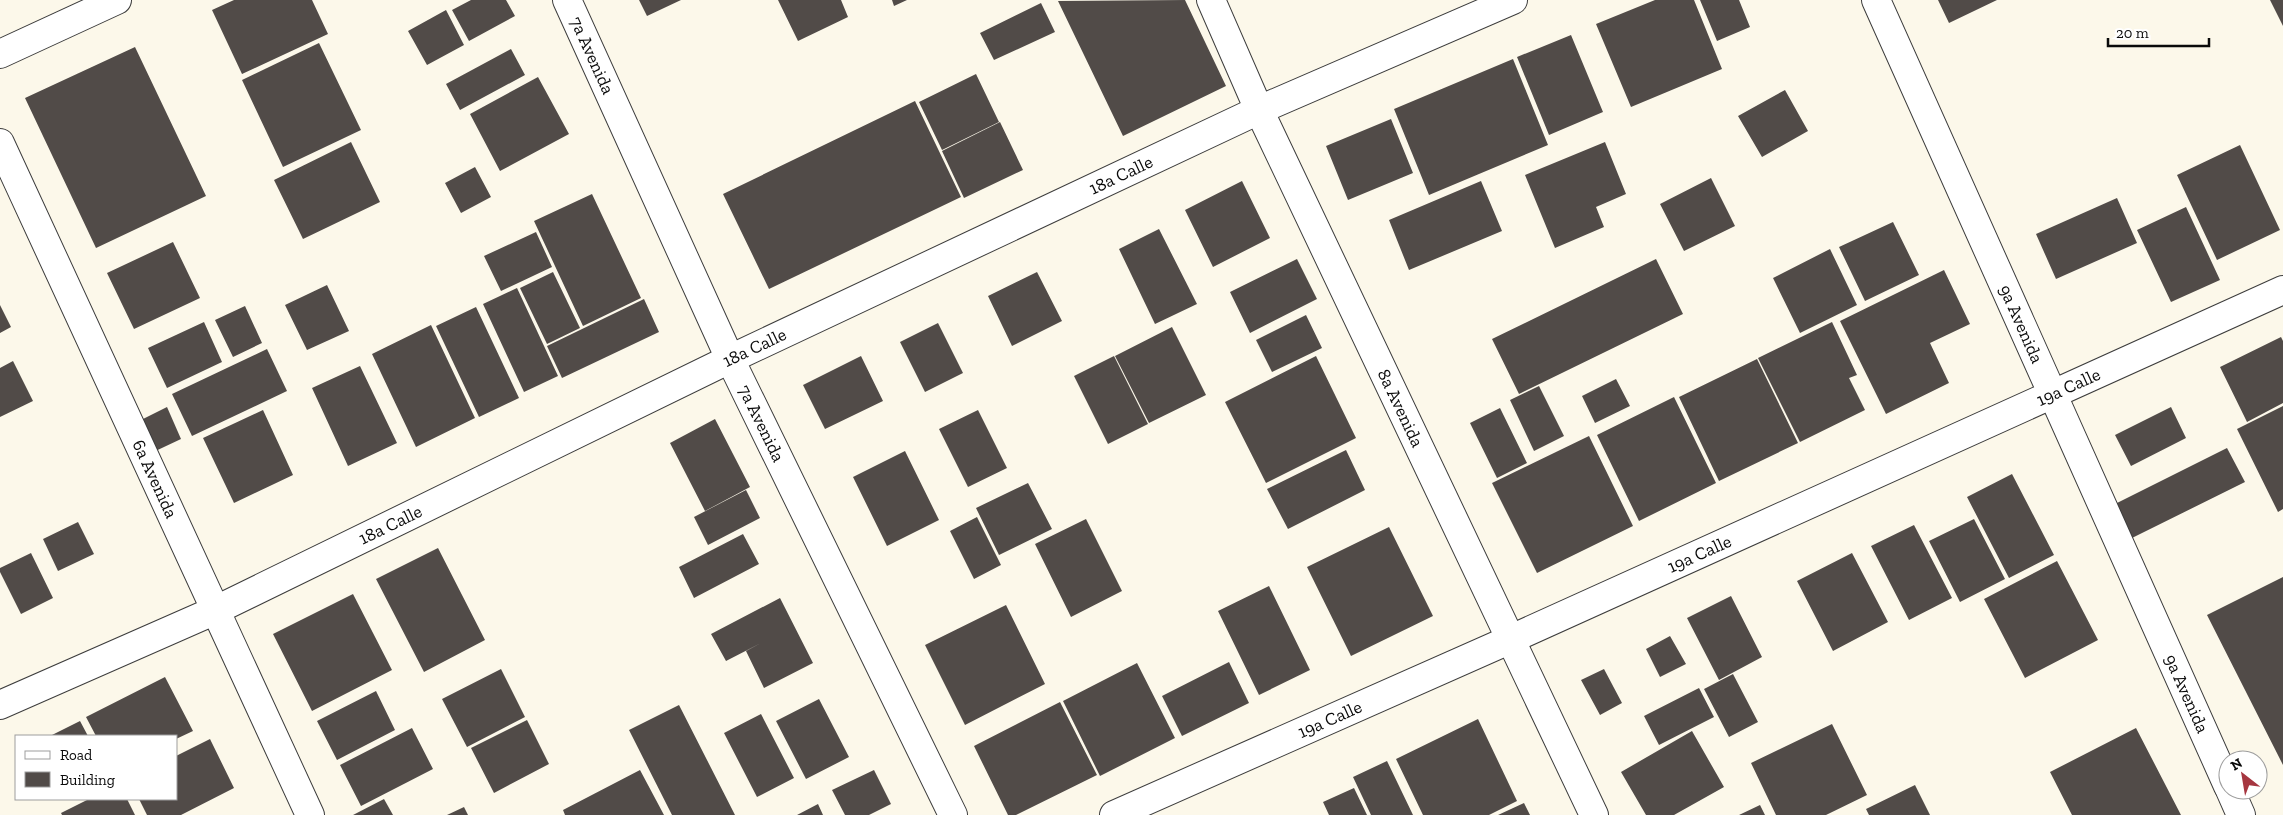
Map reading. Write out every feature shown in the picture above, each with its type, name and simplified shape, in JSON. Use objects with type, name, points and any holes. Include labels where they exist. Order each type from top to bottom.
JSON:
[{"type":"street","points":[[0,54],[117,0]]},
{"type":"street","name":"7a Avenida","points":[[567,0],[730,359],[953,815]]},
{"type":"street","name":"8a Avenida","points":[[1211,0],[1259,110],[1594,815]]},
{"type":"street","name":"18a Calle","points":[[0,705],[216,610],[730,359],[1259,110],[1513,0]]},
{"type":"street","name":"9a Avenida","points":[[1876,0],[2218,764]]},
{"type":"street","name":"6a Avenida","points":[[0,143],[310,815]]},
{"type":"street","name":"19a Calle","points":[[1114,815],[1510,640],[2283,290]]},
{"type":"street","points":[[2234,800],[2241,815]]},
{"type":"building","points":[[234,0],[312,0],[328,34],[242,74],[212,10]]},
{"type":"building","points":[[471,0],[506,0],[515,16],[469,41],[452,10]]},
{"type":"building","points":[[639,0],[681,0],[647,16]]},
{"type":"building","points":[[778,0],[841,0],[848,17],[798,41]]},
{"type":"building","points":[[892,0],[907,0],[894,6]]},
{"type":"building","points":[[1185,0],[1226,86],[1123,136],[1058,1]]},
{"type":"building","points":[[1655,0],[1694,0],[1722,69],[1631,107],[1596,24]]},
{"type":"building","points":[[1700,0],[1739,0],[1750,27],[1717,41]]},
{"type":"building","points":[[1938,0],[1997,0],[1949,23]]},
{"type":"building","points":[[2270,0],[2283,0],[2283,26]]},
{"type":"building","points":[[1041,3],[1055,32],[994,60],[980,33]]},
{"type":"building","points":[[446,10],[464,45],[427,65],[408,31]]},
{"type":"building","points":[[1571,35],[1603,112],[1549,135],[1517,57]]},
{"type":"building","points":[[319,43],[361,130],[283,167],[242,80]]},
{"type":"building","points":[[135,47],[206,196],[96,248],[25,98]]},
{"type":"building","points":[[511,49],[525,75],[460,110],[446,84]]},
{"type":"building","points":[[1513,59],[1548,145],[1429,195],[1394,109]]},
{"type":"building","points":[[976,74],[999,122],[942,150],[919,102]]},
{"type":"building","points":[[538,77],[569,134],[500,171],[470,114]]},
{"type":"building","points":[[1785,90],[1808,131],[1762,157],[1738,116]]},
{"type":"building","points":[[915,101],[961,197],[769,289],[723,194]]},
{"type":"building","points":[[1391,119],[1413,173],[1348,200],[1326,146]]},
{"type":"building","points":[[1000,122],[1023,170],[964,198],[942,151]]},
{"type":"building","points":[[351,142],[380,202],[303,239],[274,180]]},
{"type":"building","points":[[1605,142],[1626,194],[1596,207],[1604,227],[1555,248],[1525,175]]},
{"type":"building","points":[[2240,145],[2280,230],[2217,260],[2177,175]]},
{"type":"building","points":[[475,167],[491,197],[461,213],[445,183]]},
{"type":"building","points":[[1711,178],[1735,226],[1684,251],[1660,204]]},
{"type":"building","points":[[1242,181],[1270,238],[1213,267],[1185,210]]},
{"type":"building","points":[[1481,181],[1502,231],[1409,270],[1389,220]]},
{"type":"building","points":[[592,194],[641,298],[583,326],[534,221]]},
{"type":"building","points":[[2117,198],[2137,243],[2056,279],[2036,234]]},
{"type":"building","points":[[2186,207],[2220,280],[2171,302],[2137,230]]},
{"type":"building","points":[[1893,222],[1919,275],[1865,301],[1839,247]]},
{"type":"building","points":[[1159,229],[1197,304],[1155,324],[1119,249]]},
{"type":"building","points":[[536,232],[552,267],[501,291],[484,256]]},
{"type":"building","points":[[173,242],[200,298],[134,329],[107,273]]},
{"type":"building","points":[[1830,249],[1857,305],[1800,333],[1773,278]]},
{"type":"building","points":[[1297,259],[1317,299],[1250,333],[1230,292]]},
{"type":"building","points":[[1656,259],[1683,314],[1519,394],[1492,339]]},
{"type":"building","points":[[1944,270],[1970,324],[1930,343],[1949,383],[1886,414],[1840,321]]},
{"type":"building","points":[[553,272],[580,328],[547,344],[520,288]]},
{"type":"building","points":[[1037,272],[1062,321],[1012,346],[988,296]]},
{"type":"building","points":[[327,285],[349,331],[307,350],[285,305]]},
{"type":"building","points":[[517,288],[558,376],[524,392],[483,304]]},
{"type":"building","points":[[644,299],[659,332],[562,378],[547,346]]},
{"type":"building","points":[[0,305],[11,327],[0,333]]},
{"type":"building","points":[[245,306],[262,343],[233,357],[215,320]]},
{"type":"building","points":[[476,307],[519,398],[479,417],[436,326]]},
{"type":"building","points":[[1306,315],[1322,348],[1272,372],[1256,340]]},
{"type":"building","points":[[204,322],[222,362],[167,388],[148,348]]},
{"type":"building","points":[[1832,322],[1857,375],[1849,378],[1865,410],[1800,442],[1758,358]]},
{"type":"building","points":[[938,323],[963,373],[925,392],[900,342]]},
{"type":"building","points":[[431,325],[475,418],[416,447],[372,354]]},
{"type":"building","points":[[1172,327],[1206,395],[1149,423],[1115,356]]},
{"type":"building","points":[[2281,337],[2283,341],[2283,403],[2247,422],[2220,367]]},
{"type":"building","points":[[267,349],[287,391],[192,436],[172,394]]},
{"type":"building","points":[[861,356],[883,401],[825,429],[803,385]]},
{"type":"building","points":[[1114,356],[1148,424],[1108,444],[1074,376]]},
{"type":"building","points":[[1316,356],[1356,438],[1266,483],[1225,402]]},
{"type":"building","points":[[1757,359],[1798,443],[1719,481],[1679,397]]},
{"type":"building","points":[[13,361],[33,401],[0,417],[0,368]]},
{"type":"building","points":[[360,366],[397,443],[348,466],[312,388]]},
{"type":"building","points":[[1616,379],[1630,406],[1595,423],[1582,396]]},
{"type":"building","points":[[1539,386],[1564,436],[1534,451],[1510,400]]},
{"type":"building","points":[[1674,397],[1716,483],[1639,521],[1597,435]]},
{"type":"building","points":[[2283,406],[2283,509],[2278,512],[2237,429]]},
{"type":"building","points":[[167,407],[181,439],[147,455],[133,424]]},
{"type":"building","points":[[2171,407],[2186,438],[2131,466],[2115,435]]},
{"type":"building","points":[[1500,408],[1527,463],[1497,478],[1470,423]]},
{"type":"building","points":[[263,410],[293,475],[234,503],[203,438]]},
{"type":"building","points":[[978,410],[1007,468],[968,487],[939,429]]},
{"type":"building","points":[[715,419],[750,487],[705,511],[670,443]]},
{"type":"building","points":[[1589,436],[1633,526],[1537,573],[1492,483]]},
{"type":"building","points":[[2227,448],[2245,482],[2132,538],[2115,504]]},
{"type":"building","points":[[1346,450],[1365,490],[1288,529],[1267,489]]},
{"type":"building","points":[[905,451],[939,520],[887,546],[853,477]]},
{"type":"building","points":[[2012,474],[2054,555],[2009,578],[1967,497]]},
{"type":"building","points":[[1028,483],[1052,529],[999,555],[976,508]]},
{"type":"building","points":[[746,490],[760,518],[708,545],[694,517]]},
{"type":"building","points":[[977,517],[1001,565],[974,579],[950,531]]},
{"type":"building","points":[[1086,519],[1122,591],[1071,617],[1035,544]]},
{"type":"building","points":[[1974,519],[2005,579],[1960,602],[1929,541]]},
{"type":"building","points":[[78,522],[94,554],[58,571],[43,539]]},
{"type":"building","points":[[1914,525],[1952,598],[1909,620],[1871,546]]},
{"type":"building","points":[[1389,527],[1433,616],[1351,656],[1307,567]]},
{"type":"building","points":[[743,534],[759,564],[694,598],[679,567]]},
{"type":"building","points":[[438,548],[485,640],[424,672],[376,579]]},
{"type":"building","points":[[31,553],[53,598],[21,614],[0,572],[0,568]]},
{"type":"building","points":[[1852,553],[1888,622],[1833,651],[1797,581]]},
{"type":"building","points":[[2057,561],[2098,640],[2025,678],[1984,599]]},
{"type":"building","points":[[2283,577],[2283,765],[2207,615]]},
{"type":"building","points":[[1269,586],[1310,670],[1259,695],[1218,611]]},
{"type":"building","points":[[353,594],[392,670],[312,711],[273,634]]},
{"type":"building","points":[[1731,596],[1762,657],[1719,680],[1687,618]]},
{"type":"building","points":[[780,598],[813,663],[764,688],[746,651],[761,643],[726,661],[711,634]]},
{"type":"building","points":[[1006,605],[1045,684],[965,725],[925,645]]},
{"type":"building","points":[[1670,636],[1686,664],[1660,677],[1646,649]]},
{"type":"building","points":[[1229,662],[1249,703],[1182,736],[1162,696]]},
{"type":"building","points":[[1137,663],[1175,738],[1100,776],[1063,701]]},
{"type":"building","points":[[501,669],[525,717],[467,747],[442,699]]},
{"type":"building","points":[[1604,669],[1622,703],[1600,715],[1581,680]]},
{"type":"building","points":[[1733,674],[1758,722],[1729,737],[1704,689]]},
{"type":"building","points":[[165,677],[193,731],[178,738],[178,735],[95,735],[86,717]]},
{"type":"building","points":[[1699,688],[1714,717],[1659,745],[1644,716]]},
{"type":"building","points":[[376,691],[395,730],[337,760],[317,721]]},
{"type":"building","points":[[819,699],[849,757],[806,779],[776,721]]},
{"type":"building","points":[[1060,702],[1097,775],[1016,815],[1008,815],[974,746]]},
{"type":"building","points":[[679,705],[735,815],[672,815],[629,730]]},
{"type":"building","points":[[761,714],[794,778],[757,797],[724,733]]},
{"type":"building","points":[[1478,719],[1517,801],[1489,815],[1423,815],[1396,759]]},
{"type":"building","points":[[527,720],[549,764],[494,793],[471,748]]},
{"type":"building","points":[[80,721],[87,735],[52,735]]},
{"type":"building","points":[[1832,724],[1867,795],[1826,815],[1776,815],[1751,763]]},
{"type":"building","points":[[412,728],[433,769],[361,806],[340,765]]},
{"type":"building","points":[[2136,728],[2181,815],[2072,815],[2050,772]]},
{"type":"building","points":[[1692,731],[1724,787],[1674,815],[1646,815],[1621,772]]},
{"type":"building","points":[[210,739],[234,788],[181,815],[147,815],[140,800],[178,800],[178,755]]},
{"type":"building","points":[[1387,761],[1413,815],[1371,815],[1353,777]]},
{"type":"building","points":[[640,770],[664,815],[565,815],[563,810]]},
{"type":"building","points":[[874,770],[891,804],[869,815],[845,815],[832,790]]},
{"type":"building","points":[[1915,785],[1930,815],[1869,815],[1866,809]]},
{"type":"building","points":[[1354,788],[1367,815],[1329,815],[1323,802]]},
{"type":"building","points":[[384,799],[393,815],[353,815]]},
{"type":"building","points":[[87,800],[128,800],[135,815],[62,815],[61,813]]},
{"type":"building","points":[[1524,803],[1530,815],[1498,815]]},
{"type":"building","points":[[818,804],[823,815],[797,815]]},
{"type":"building","points":[[1760,805],[1765,815],[1739,815]]},
{"type":"building","points":[[464,807],[468,815],[447,815]]}]
